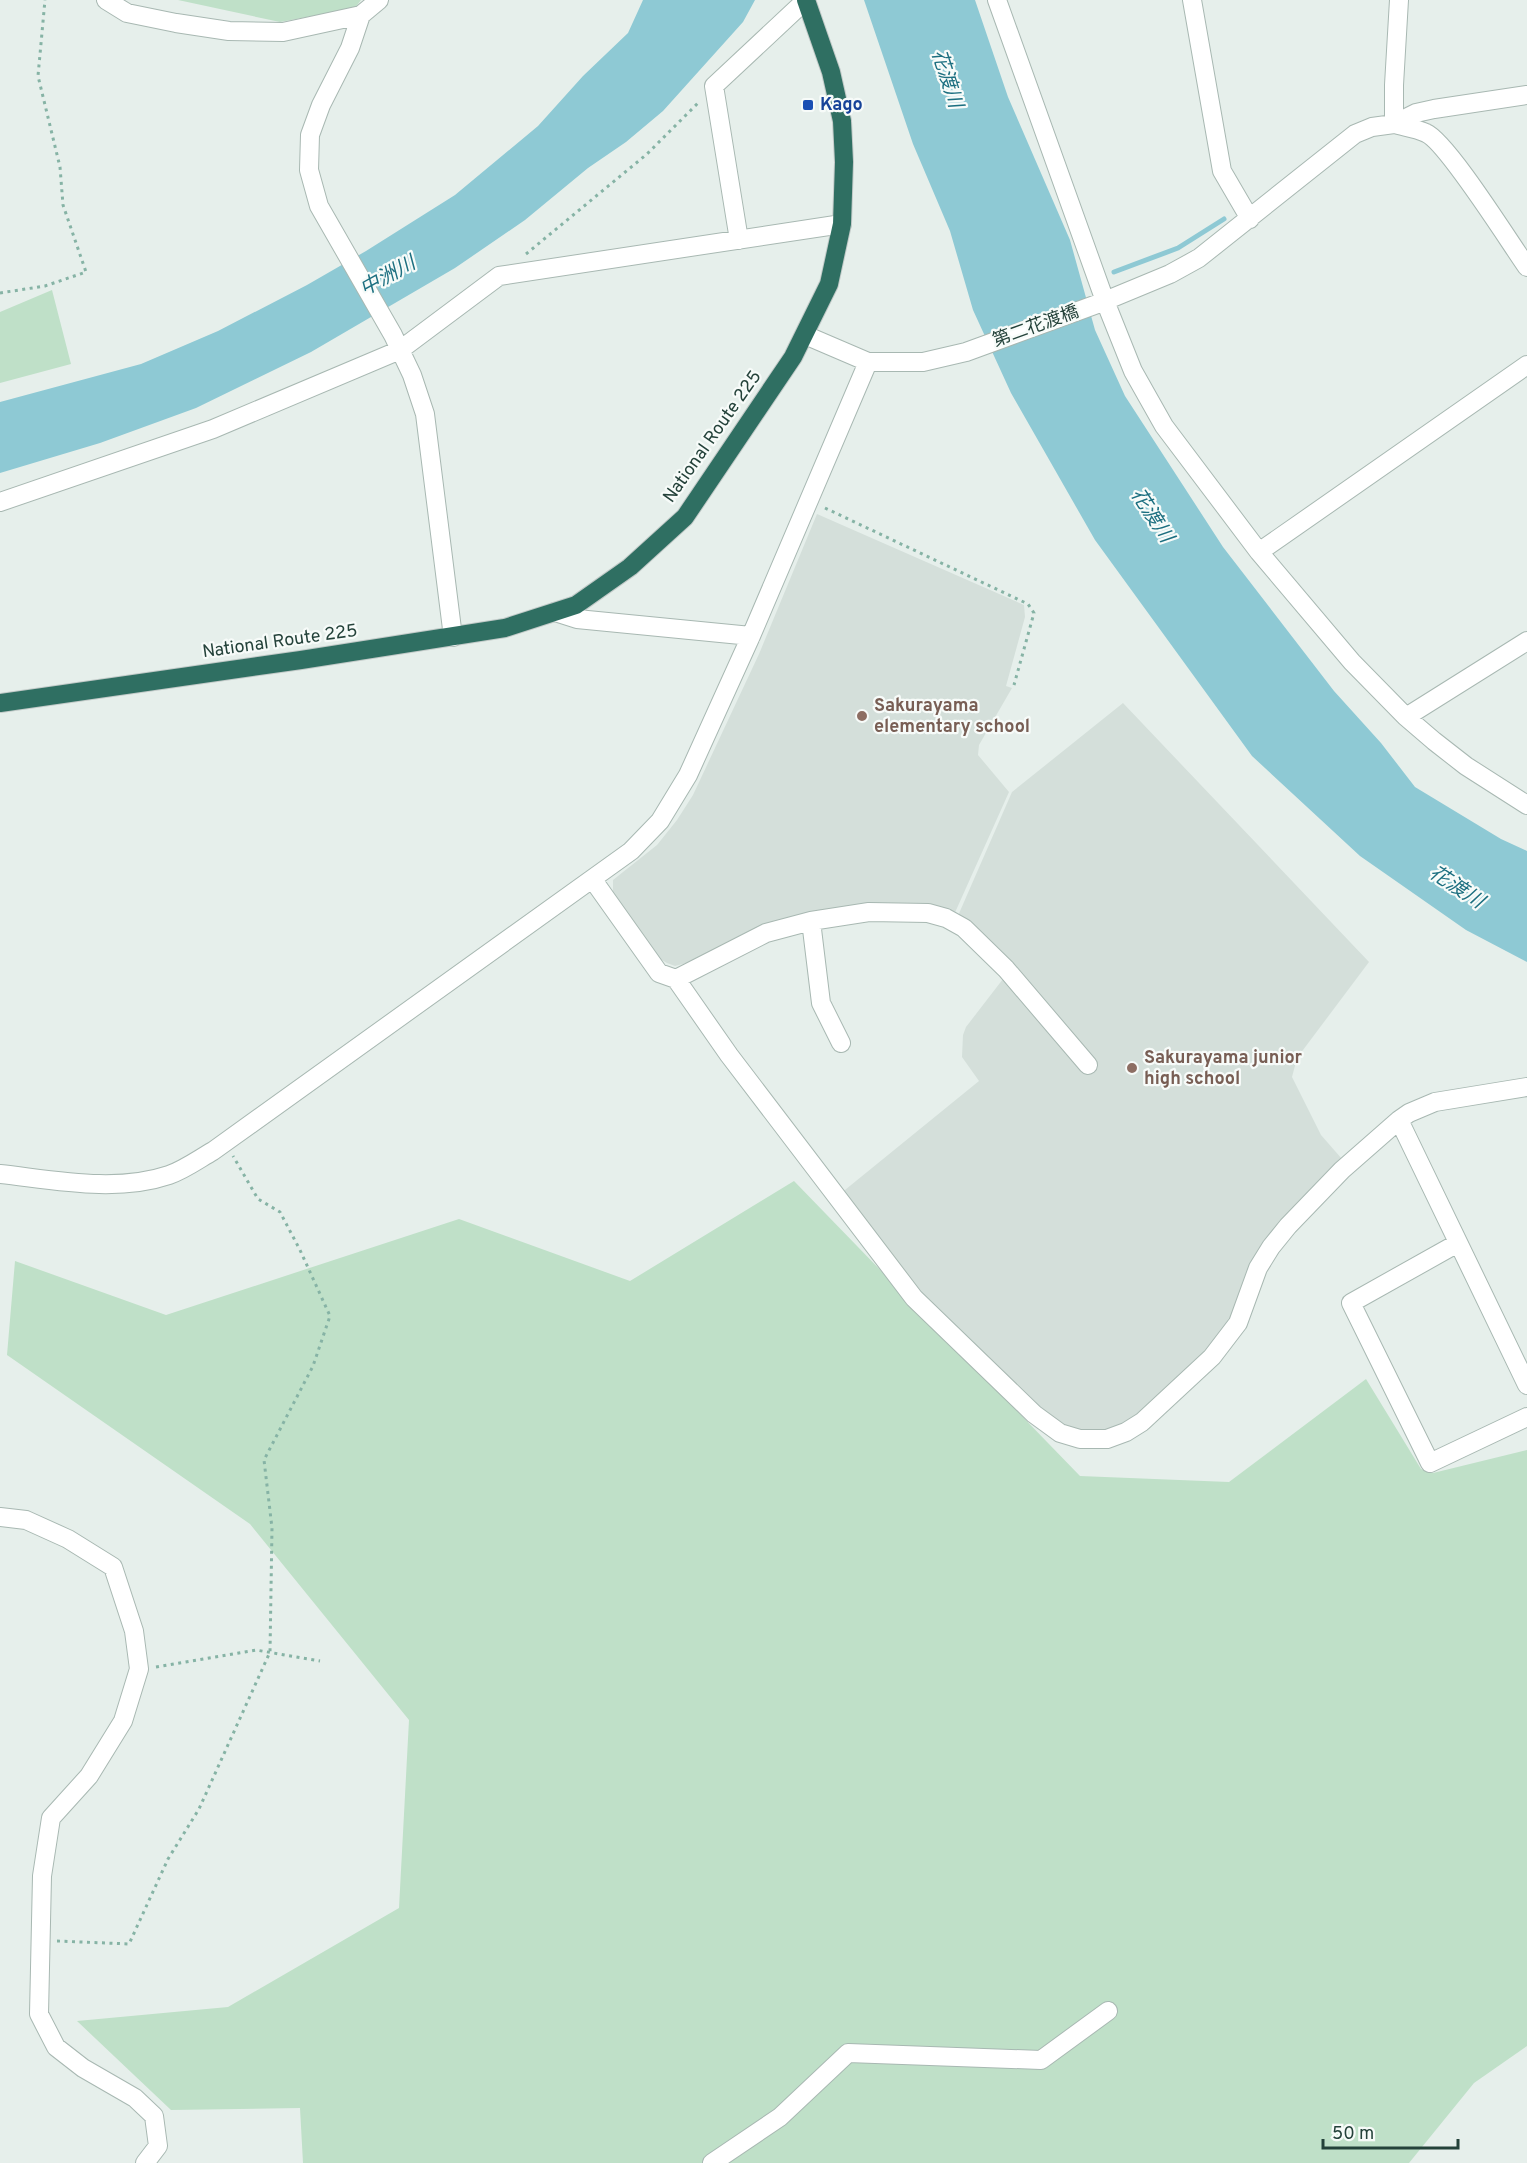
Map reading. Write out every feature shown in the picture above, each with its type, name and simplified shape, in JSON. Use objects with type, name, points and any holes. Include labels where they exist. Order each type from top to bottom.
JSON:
[{"type":"highway","name":"National Route 225","points":[[0,703],[505,628],[576,605],[630,567],[685,517],[751,422],[805,335],[829,284],[842,224],[844,162],[842,121],[831,72],[806,0]]},
{"type":"street","points":[[106,0],[127,13],[229,31],[283,32],[361,15],[379,0]]},
{"type":"street","points":[[739,240],[714,86],[806,0]]},
{"type":"street","points":[[997,0],[1103,302],[1133,371],[1164,426],[1259,552],[1352,662],[1406,717],[1466,766],[1527,805]]},
{"type":"street","points":[[1192,0],[1222,171],[1251,219]]},
{"type":"street","points":[[1399,0],[1394,124],[1428,133],[1436,141],[1453,160],[1527,267]]},
{"type":"street","points":[[361,15],[350,48],[321,105],[310,135],[309,170],[319,206],[397,342],[412,375],[425,414],[453,637]]},
{"type":"street","name":"第二花渡橋","points":[[868,362],[923,362],[966,352],[1103,302],[1170,274],[1199,258],[1251,219],[1355,134],[1394,124],[1416,113],[1527,95]]},
{"type":"street","points":[[0,502],[213,429],[397,342],[499,276],[842,224]]},
{"type":"street","points":[[0,1174],[81,1182],[131,1184],[170,1175],[225,1142],[632,851],[660,820],[688,775],[810,501],[868,362],[805,335]]},
{"type":"street","points":[[1259,552],[1527,365]]},
{"type":"street","points":[[555,612],[577,619],[751,636]]},
{"type":"street","points":[[1406,717],[1527,641]]},
{"type":"street","points":[[592,880],[659,973],[676,979],[729,1054],[914,1298],[1034,1414],[1060,1434],[1080,1439],[1107,1439],[1126,1432],[1142,1422],[1212,1357],[1238,1323],[1258,1268],[1271,1247],[1342,1170],[1399,1120],[1435,1102],[1527,1087]]},
{"type":"street","points":[[676,979],[766,933],[811,921],[869,912],[928,914],[946,918],[964,928],[1006,969],[1088,1065]]},
{"type":"street","points":[[811,921],[821,1003],[841,1043]]},
{"type":"street","points":[[1399,1120],[1527,1385]]},
{"type":"street","points":[[1458,1243],[1351,1303],[1430,1463],[1527,1417]]},
{"type":"street","points":[[0,1517],[26,1520],[68,1539],[113,1567],[134,1631],[139,1670],[123,1721],[89,1776],[51,1818],[42,1876],[39,2014],[56,2047],[83,2068],[135,2098],[154,2116],[158,2146],[146,2163]]},
{"type":"street","points":[[712,2163],[780,2117],[848,2053],[1041,2060],[1108,2011]]},
{"type":"path","points":[[0,293],[45,286],[86,272],[63,205],[60,167],[38,76],[45,0]]},
{"type":"path","points":[[526,254],[647,154],[714,86]]},
{"type":"path","points":[[810,501],[1028,604],[1034,613],[1014,685]]},
{"type":"path","points":[[40,1940],[129,1944],[168,1859],[199,1809],[270,1652],[272,1528],[264,1460],[313,1366],[330,1316],[280,1212],[258,1198],[225,1142]]},
{"type":"path","points":[[139,1670],[256,1650],[320,1661]]},
{"type":"shaded area","name":"Sakurayama elementary school","points":[[817,514],[1024,605],[1025,617],[1006,686],[1012,688],[979,745],[978,755],[1009,792],[953,917],[886,904],[675,966],[655,956],[613,893],[613,880],[657,845],[693,795],[759,654]]},
{"type":"shaded area","name":"Sakurayama junior high school","points":[[1123,703],[1369,962],[1297,1058],[1292,1077],[1321,1135],[1342,1159],[1217,1344],[1135,1421],[1101,1433],[1065,1428],[1038,1410],[921,1297],[840,1194],[979,1081],[962,1057],[963,1035],[966,1027],[1013,966],[957,918],[1012,792]]},
{"type":"green space","points":[[178,0],[361,0],[355,8],[280,22]]},
{"type":"green space","points":[[52,290],[71,364],[0,383],[0,312]]},
{"type":"green space","points":[[794,1181],[1080,1476],[1229,1482],[1366,1379],[1421,1469],[1433,1473],[1527,1450],[1527,2046],[1474,2083],[1409,2163],[303,2163],[300,2108],[171,2110],[77,2021],[228,2007],[399,1908],[409,1720],[250,1524],[7,1355],[15,1261],[166,1315],[459,1219],[630,1281]]},
{"type":"water","name":"中洲川","points":[[643,0],[755,0],[743,22],[663,111],[525,220],[455,268],[311,352],[196,408],[100,443],[0,473],[0,402],[141,364],[218,331],[307,285],[366,251],[455,195],[538,126],[583,76],[628,33]]},
{"type":"water","name":"花渡川","points":[[864,0],[975,0],[1008,97],[1070,240],[1095,330],[1125,396],[1223,547],[1334,691],[1381,743],[1415,787],[1501,839],[1527,851],[1527,962],[1466,930],[1360,856],[1252,756],[1095,540],[1011,393],[973,310],[950,231],[913,144]]},
{"type":"waterway","points":[[1114,272],[1178,248],[1224,219]]},
{"type":"place","name":"Kago","points":[[808,105]]},
{"type":"place","name":"Sakurayama elementary school","points":[[862,716]]},
{"type":"place","name":"Sakurayama junior high school","points":[[1132,1068]]}]
